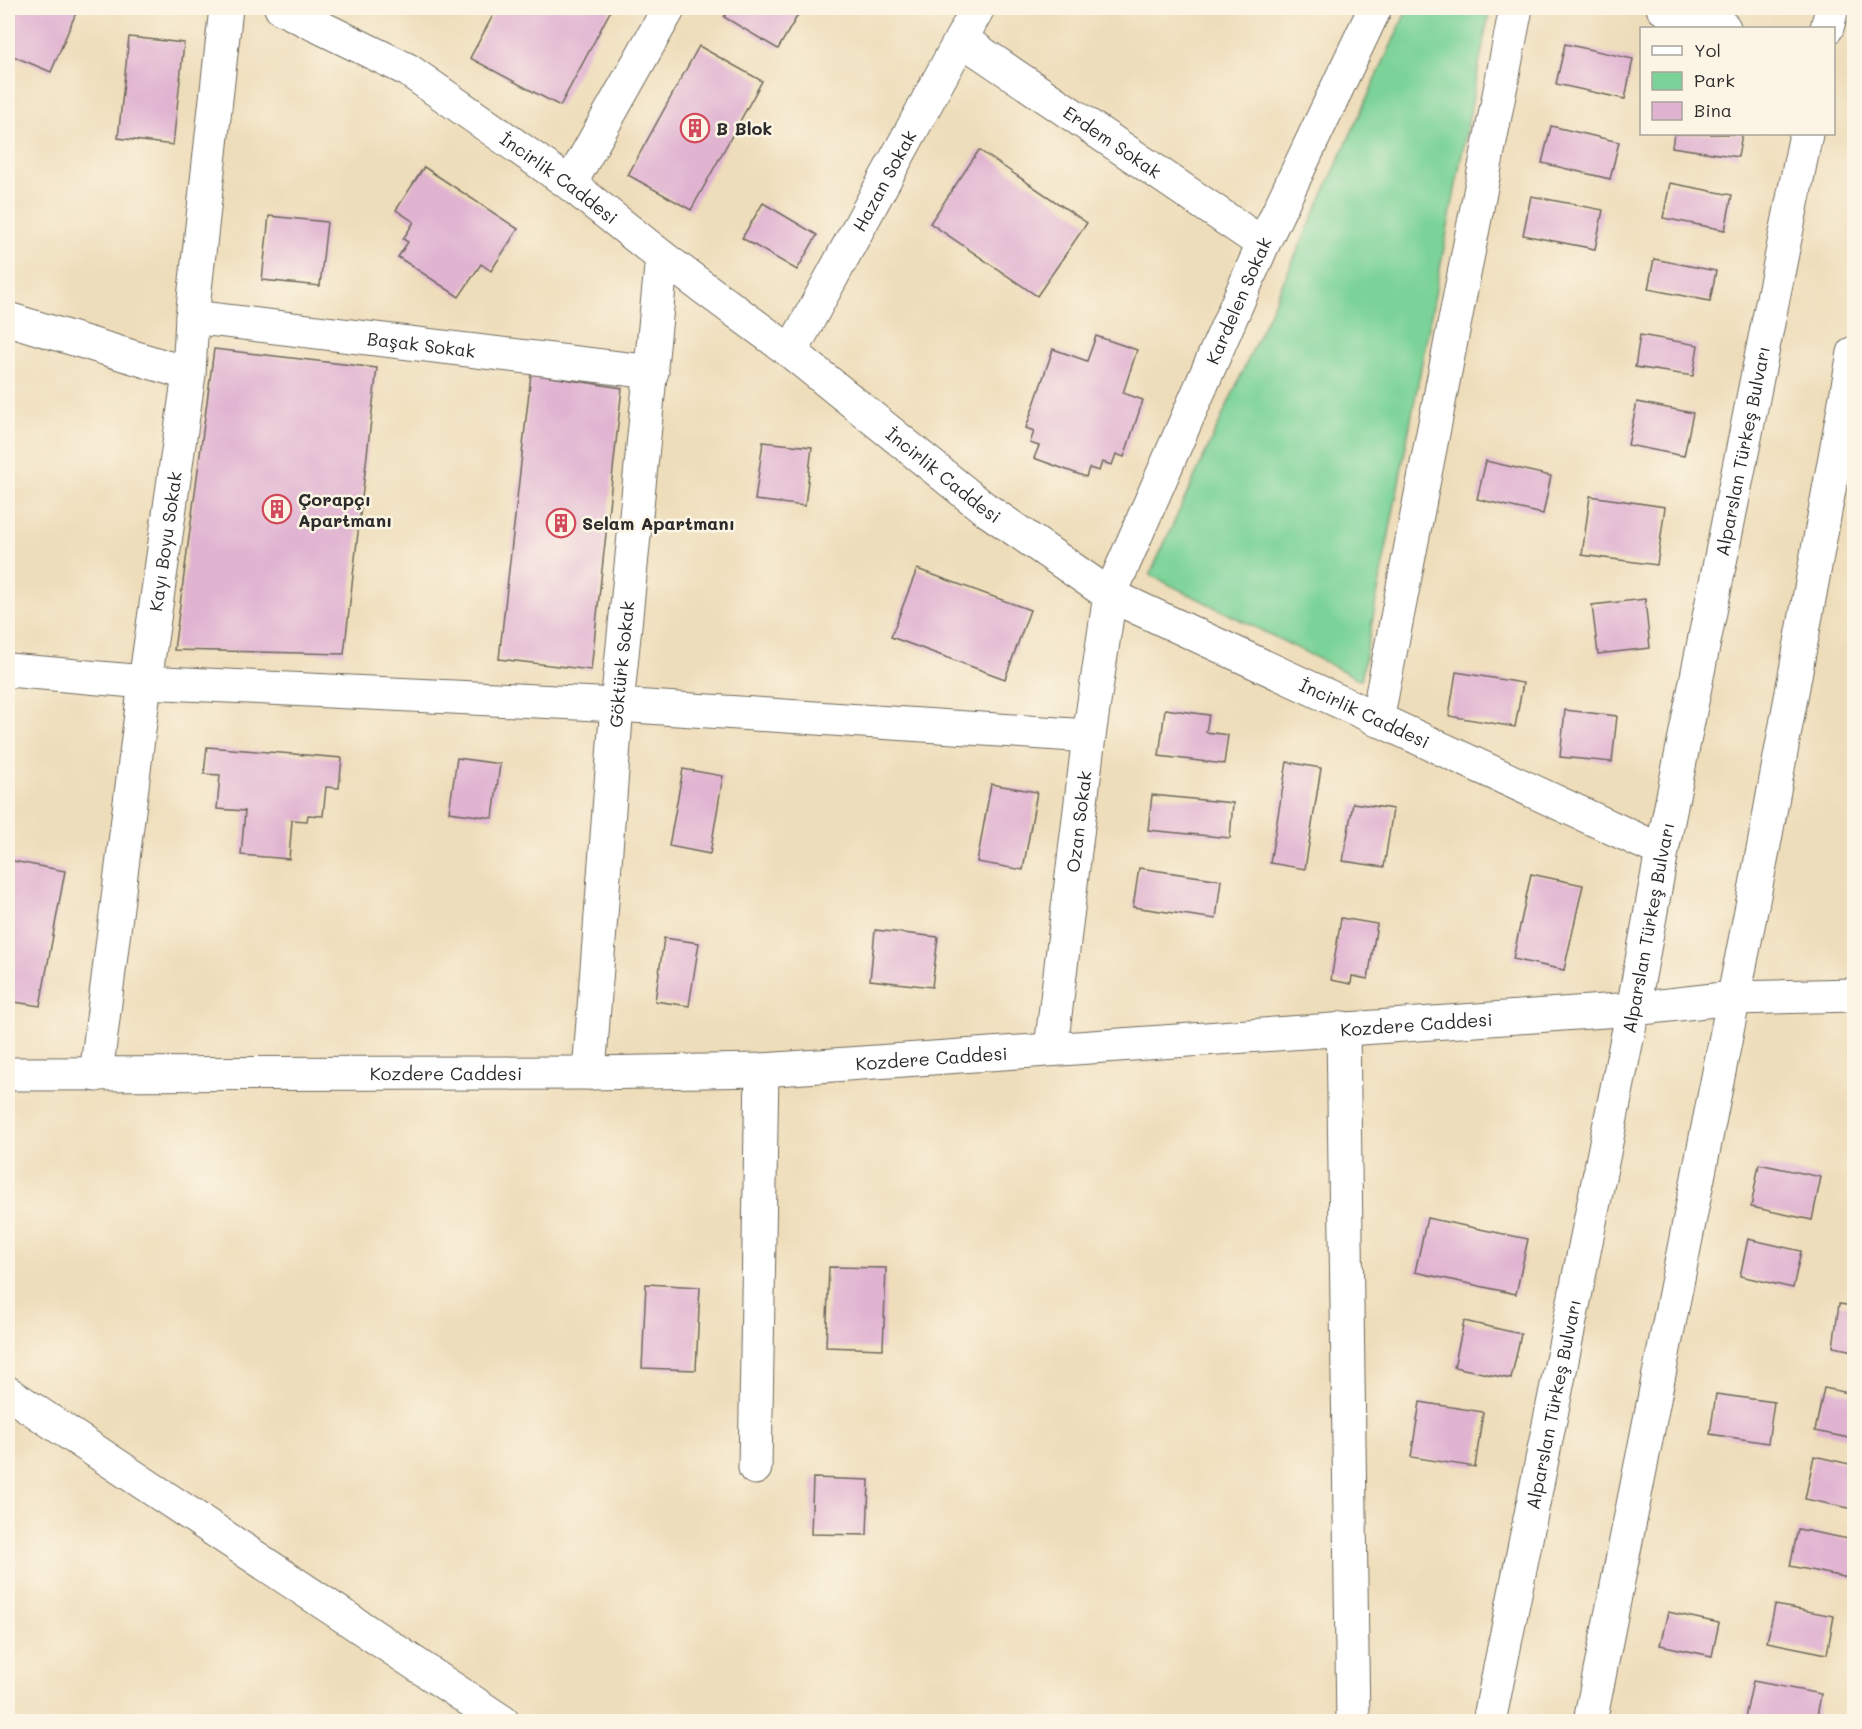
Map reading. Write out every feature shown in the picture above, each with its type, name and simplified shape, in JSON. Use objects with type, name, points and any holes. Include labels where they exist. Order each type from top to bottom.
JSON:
[{"type":"street","name":"Kayı Boyu Sokak","points":[[96,1075],[146,682],[189,374],[192,317],[226,8]]},
{"type":"street","name":"İncirlik Caddesi","points":[[281,8],[408,70],[570,184],[662,258],[791,352],[984,508],[1110,595],[1662,851]]},
{"type":"street","points":[[570,184],[669,8]]},
{"type":"street","name":"Hazan Sokak","points":[[791,352],[978,8]]},
{"type":"street","name":"Kardelen Sokak","points":[[1110,595],[1263,244],[1375,8]]},
{"type":"street","points":[[1377,720],[1516,8]]},
{"type":"street","points":[[1663,8],[1721,27]]},
{"type":"street","points":[[1827,27],[1832,8]]},
{"type":"street","name":"Erdem Sokak","points":[[961,39],[1263,244]]},
{"type":"street","name":"Alparslan Türkeş Bulvarı","points":[[1489,1722],[1634,1009],[1662,851],[1806,135]]},
{"type":"street","name":"Göktürk Sokak","points":[[589,1073],[617,705],[662,258]]},
{"type":"street","name":"Başak Sokak","points":[[192,317],[652,372]]},
{"type":"street","points":[[8,319],[189,374]]},
{"type":"street","points":[[1590,1722],[1764,844],[1854,353]]},
{"type":"street","name":"Ozan Sokak","points":[[1052,1048],[1089,736],[1110,595]]},
{"type":"street","points":[[8,670],[146,682],[617,705],[1089,736]]},
{"type":"street","name":"Kozdere Caddesi","points":[[8,1074],[589,1073],[762,1070],[1634,1009],[1732,998],[1854,995]]},
{"type":"street","points":[[1343,1028],[1353,1722]]},
{"type":"street","points":[[755,1468],[762,1070]]},
{"type":"street","points":[[8,1393],[503,1722]]},
{"type":"green space","points":[[1408,8],[1490,8],[1361,680],[1150,575]]},
{"type":"building","points":[[8,8],[78,8],[51,72],[8,54]]},
{"type":"building","points":[[497,8],[612,8],[560,106],[470,58]]},
{"type":"building","points":[[729,8],[802,8],[778,49],[724,17]]},
{"type":"building","points":[[129,37],[184,43],[173,145],[118,138]]},
{"type":"building","points":[[1565,44],[1633,59],[1625,99],[1556,84]]},
{"type":"building","name":"B Blok","points":[[699,46],[762,81],[691,210],[628,175]]},
{"type":"building","points":[[1551,126],[1619,142],[1610,179],[1542,163]]},
{"type":"building","points":[[1674,135],[1742,135],[1738,157],[1672,147]]},
{"type":"building","points":[[979,150],[1087,223],[1037,296],[930,223]]},
{"type":"building","points":[[424,167],[518,229],[491,271],[481,264],[459,297],[398,257],[408,242],[403,239],[414,222],[396,210]]},
{"type":"building","points":[[1670,183],[1732,195],[1725,230],[1663,218]]},
{"type":"building","points":[[1531,196],[1603,210],[1595,249],[1523,235]]},
{"type":"building","points":[[763,203],[817,235],[797,270],[742,238]]},
{"type":"building","points":[[269,216],[327,222],[320,286],[262,280]]},
{"type":"building","points":[[1654,259],[1716,271],[1710,301],[1648,289]]},
{"type":"building","points":[[1640,335],[1698,345],[1693,376],[1635,367]]},
{"type":"building","points":[[1096,336],[1137,350],[1123,393],[1143,400],[1124,457],[1116,454],[1112,465],[1102,462],[1099,471],[1089,468],[1086,477],[1034,458],[1039,446],[1030,443],[1034,431],[1026,428],[1053,349],[1087,361]]},
{"type":"building","name":"Çorapçı Apartmanı","points":[[214,349],[377,368],[344,654],[174,650]]},
{"type":"building","name":"Selam Apartmanı","points":[[531,374],[622,388],[591,670],[499,659]]},
{"type":"building","points":[[1637,402],[1693,413],[1684,456],[1628,445]]},
{"type":"building","points":[[763,442],[812,447],[805,506],[755,500]]},
{"type":"building","points":[[1486,461],[1551,476],[1543,514],[1477,499]]},
{"type":"building","points":[[1590,496],[1665,507],[1657,565],[1582,555]]},
{"type":"building","points":[[917,569],[1030,610],[1005,679],[891,637]]},
{"type":"building","points":[[1645,599],[1650,648],[1598,654],[1592,605]]},
{"type":"building","points":[[1456,672],[1523,683],[1515,727],[1449,716]]},
{"type":"building","points":[[1165,709],[1209,715],[1206,732],[1228,735],[1224,764],[1159,756]]},
{"type":"building","points":[[1565,710],[1617,716],[1612,762],[1560,757]]},
{"type":"building","points":[[207,747],[342,758],[339,788],[326,787],[323,816],[308,815],[307,821],[292,820],[289,859],[241,855],[245,811],[217,809],[220,775],[204,774]]},
{"type":"building","points":[[457,758],[500,764],[493,818],[449,812]]},
{"type":"building","points":[[1287,762],[1321,768],[1305,869],[1270,863]]},
{"type":"building","points":[[683,769],[723,776],[710,854],[669,846]]},
{"type":"building","points":[[991,784],[1037,792],[1023,870],[977,862]]},
{"type":"building","points":[[1152,795],[1233,803],[1230,838],[1148,830]]},
{"type":"building","points":[[1353,803],[1393,809],[1384,867],[1343,861]]},
{"type":"building","points":[[8,860],[65,871],[40,1006],[8,1001]]},
{"type":"building","points":[[1139,868],[1221,880],[1216,919],[1133,907]]},
{"type":"building","points":[[1531,874],[1583,885],[1564,970],[1513,959]]},
{"type":"building","points":[[1341,918],[1377,924],[1368,979],[1352,976],[1351,984],[1331,980]]},
{"type":"building","points":[[875,930],[938,937],[932,987],[870,980]]},
{"type":"building","points":[[664,938],[699,943],[689,1006],[655,1001]]},
{"type":"building","points":[[1759,1164],[1821,1177],[1812,1220],[1751,1207]]},
{"type":"building","points":[[1427,1218],[1528,1239],[1516,1294],[1415,1272]]},
{"type":"building","points":[[1748,1239],[1801,1251],[1793,1288],[1740,1276]]},
{"type":"building","points":[[829,1267],[886,1268],[883,1349],[826,1347]]},
{"type":"building","points":[[646,1284],[700,1287],[696,1370],[642,1368]]},
{"type":"building","points":[[1839,1304],[1854,1306],[1854,1351],[1833,1347]]},
{"type":"building","points":[[1464,1321],[1521,1334],[1511,1379],[1454,1367]]},
{"type":"building","points":[[1824,1388],[1854,1394],[1854,1439],[1815,1431]]},
{"type":"building","points":[[1716,1394],[1774,1402],[1768,1443],[1710,1434]]},
{"type":"building","points":[[1420,1402],[1483,1412],[1475,1467],[1411,1457]]},
{"type":"building","points":[[1814,1456],[1854,1465],[1854,1509],[1805,1499]]},
{"type":"building","points":[[813,1478],[869,1480],[867,1535],[811,1534]]},
{"type":"building","points":[[1798,1529],[1854,1540],[1854,1579],[1790,1566]]},
{"type":"building","points":[[1775,1605],[1834,1616],[1827,1654],[1767,1642]]},
{"type":"building","points":[[1668,1612],[1719,1623],[1712,1656],[1660,1645]]},
{"type":"building","points":[[1753,1681],[1821,1694],[1816,1722],[1762,1722],[1745,1718]]},
{"type":"place","name":"B Blok","points":[[695,128]]},
{"type":"place","name":"Çorapçı Apartmanı","points":[[277,509]]},
{"type":"place","name":"Selam Apartmanı","points":[[561,523]]}]
